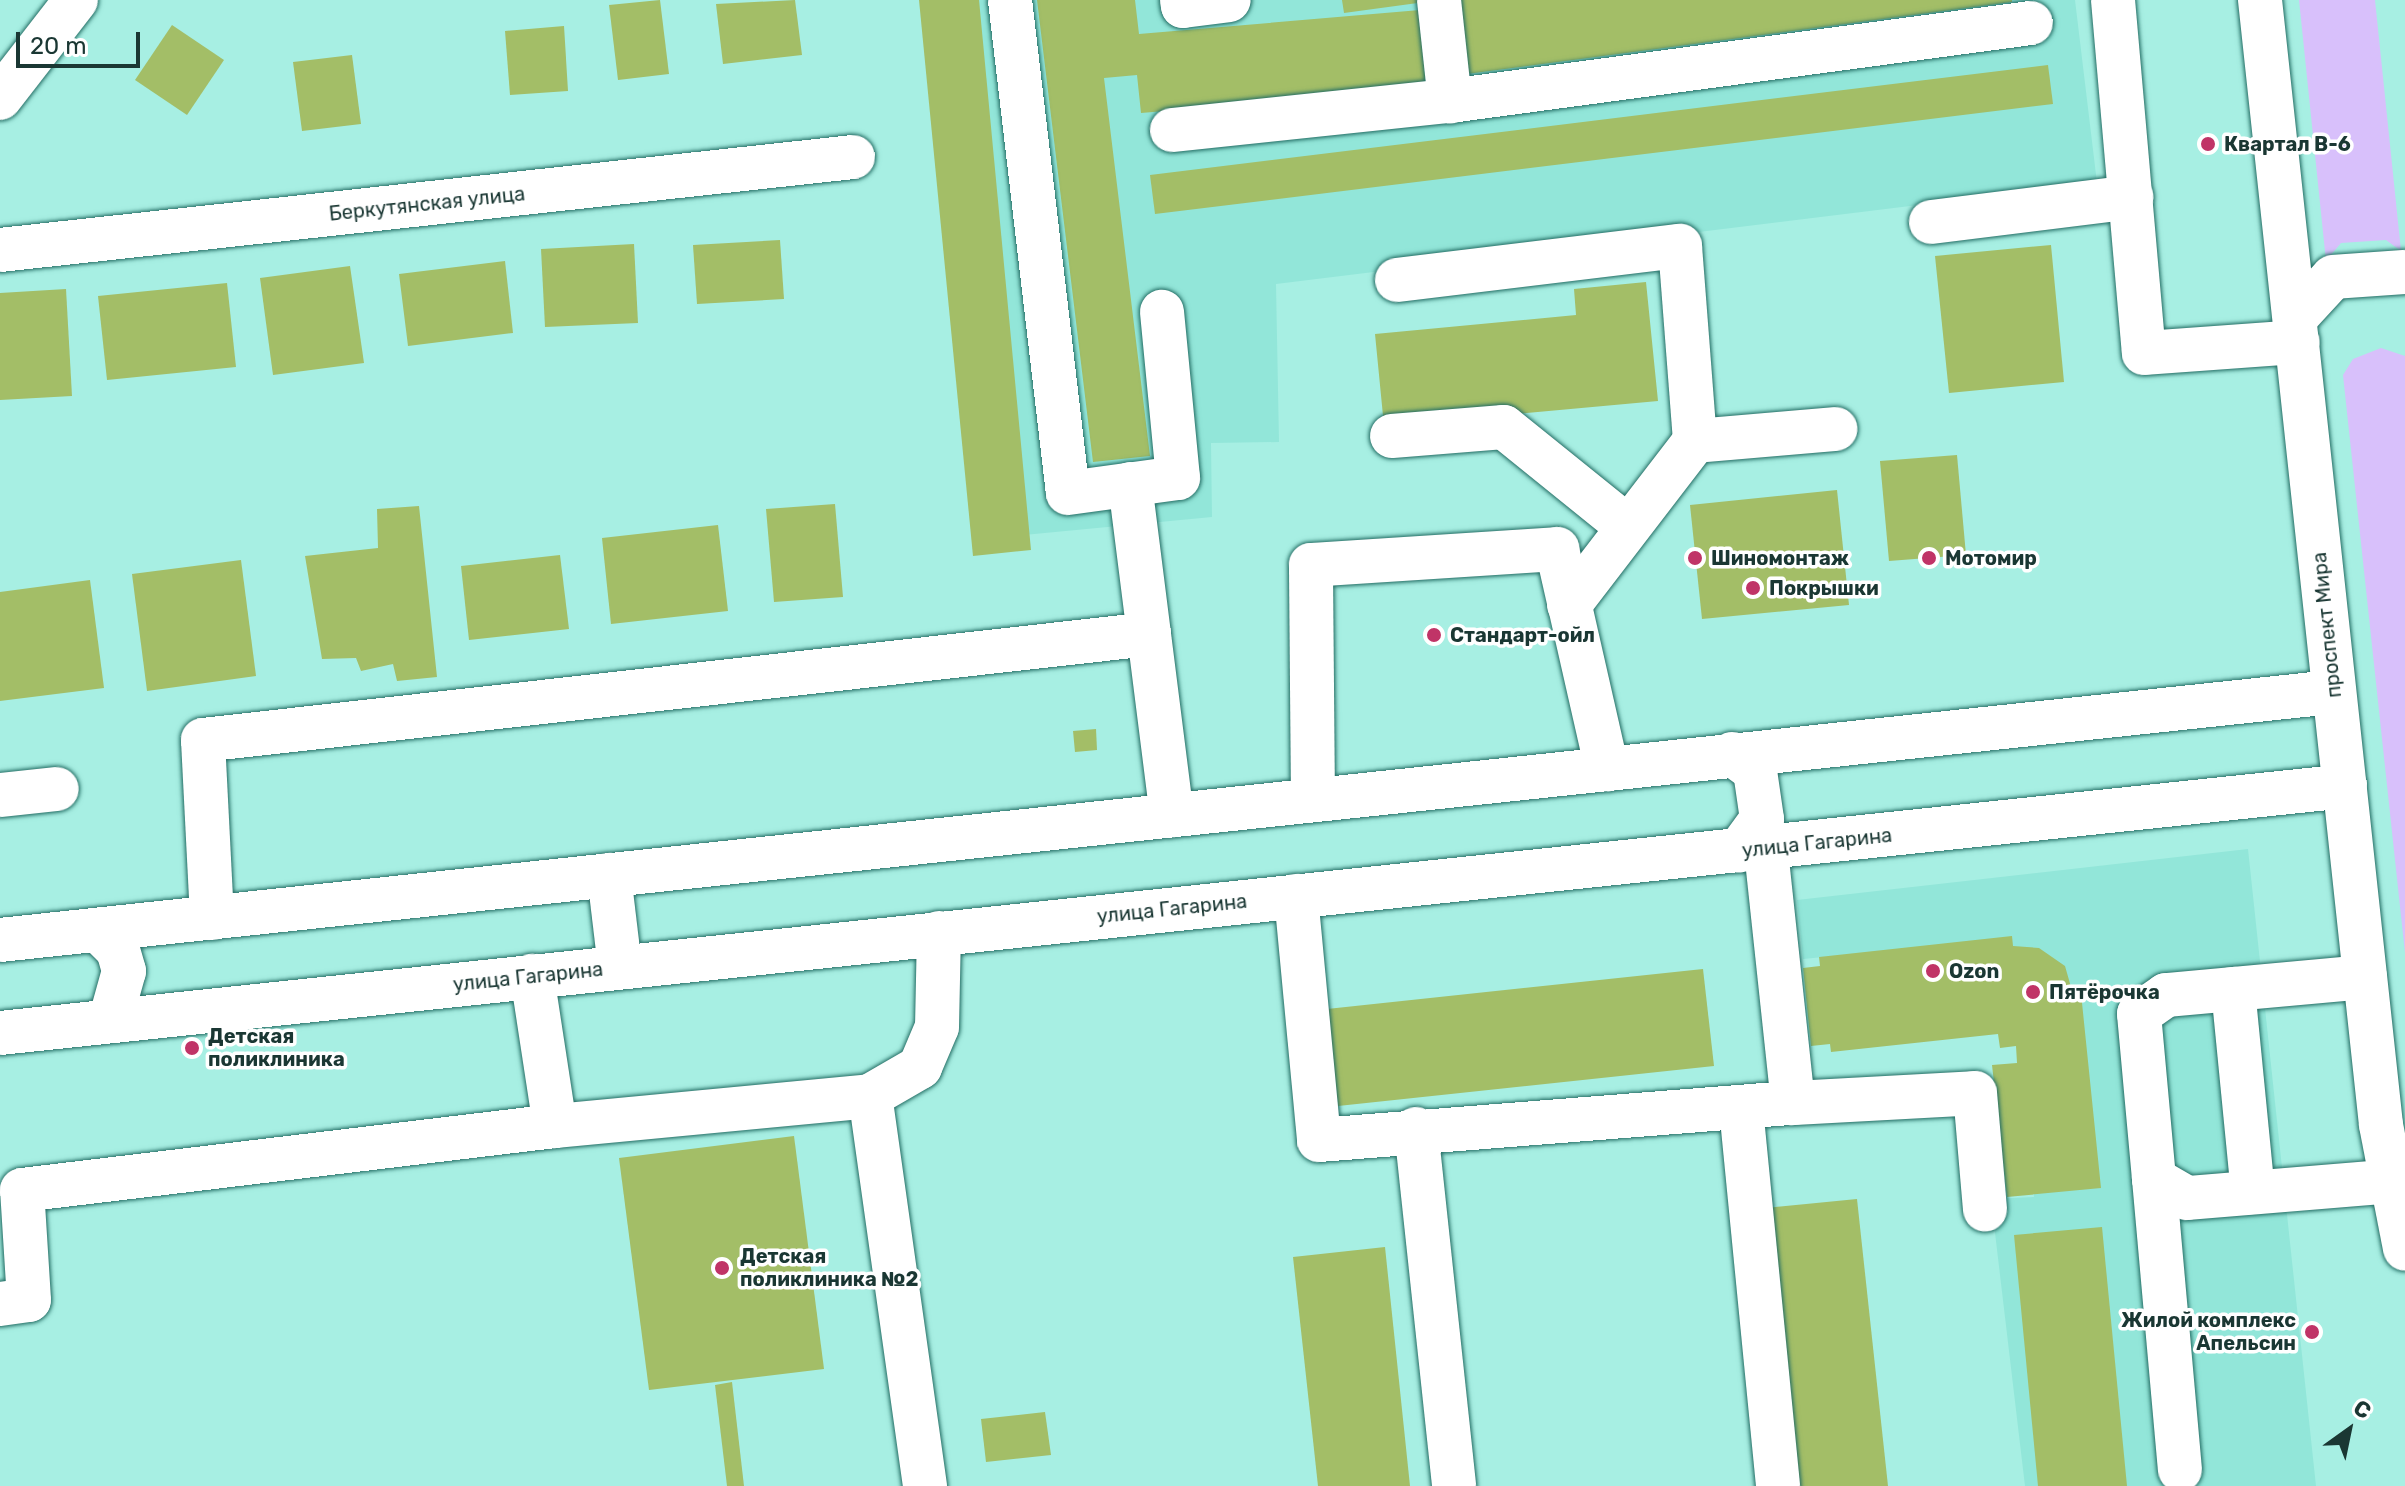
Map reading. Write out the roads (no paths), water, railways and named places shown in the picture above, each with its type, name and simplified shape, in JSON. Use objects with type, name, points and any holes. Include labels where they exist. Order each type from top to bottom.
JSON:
[{"type":"street","points":[[0,98],[76,0]]},
{"type":"street","points":[[1010,0],[1068,493],[1178,478],[1162,312]]},
{"type":"street","points":[[1182,0],[1183,6],[1229,0]]},
{"type":"street","points":[[1439,0],[1450,101]]},
{"type":"street","points":[[2113,0],[2144,353],[2297,329],[2333,277],[2405,272]]},
{"type":"street","name":"проспект Мира","points":[[2260,0],[2365,977],[2393,1132],[2392,1181],[2405,1249]]},
{"type":"street","points":[[1172,130],[1450,101],[2031,23]]},
{"type":"street","name":"Беркутянская улица","points":[[0,250],[853,157]]},
{"type":"street","points":[[1931,222],[2131,197]]},
{"type":"street","points":[[1397,280],[1680,246],[1695,441],[1569,605]]},
{"type":"street","points":[[1392,436],[1504,427],[1628,527]]},
{"type":"street","points":[[1695,441],[1835,429]]},
{"type":"street","points":[[1130,484],[1172,815]]},
{"type":"street","points":[[1313,800],[1311,565],[1557,549],[1607,769]]},
{"type":"street","points":[[212,918],[203,740],[1149,634]]},
{"type":"street","points":[[0,940],[2334,692]]},
{"type":"street","points":[[1732,754],[1755,771],[1762,819],[1753,850],[1793,1103]]},
{"type":"street","name":"улица Гагарина","points":[[0,1033],[2345,786]]},
{"type":"street","points":[[0,795],[57,789]]},
{"type":"street","points":[[609,875],[620,967]]},
{"type":"street","points":[[1296,896],[1319,1140],[1416,1129],[1975,1093],[1985,1210]]},
{"type":"street","points":[[98,930],[118,950],[124,971],[110,1021]]},
{"type":"street","points":[[0,1304],[29,1300],[22,1190],[555,1126],[870,1096],[920,1067],[937,1027],[939,933]]},
{"type":"street","points":[[532,976],[555,1126]]},
{"type":"street","points":[[2180,1470],[2139,1014],[2166,995],[2365,977]]},
{"type":"street","points":[[2233,989],[2253,1192]]},
{"type":"street","points":[[870,1096],[925,1486]]},
{"type":"street","points":[[1741,1108],[1778,1486]]},
{"type":"street","points":[[1416,1129],[1454,1486]]},
{"type":"street","points":[[2154,1179],[2187,1198],[2392,1181]]},
{"type":"place","name":"Квартал В-6","points":[[2208,144]]},
{"type":"place","name":"Шиномонтаж","points":[[1695,558]]},
{"type":"place","name":"Мотомир","points":[[1929,558]]},
{"type":"place","name":"Покрышки","points":[[1753,588]]},
{"type":"place","name":"Стандарт-ойл","points":[[1434,635]]},
{"type":"place","name":"Ozon","points":[[1933,971]]},
{"type":"place","name":"Пятёрочка","points":[[2033,992]]},
{"type":"place","name":"Детская поликлиника","points":[[192,1048]]},
{"type":"place","name":"Детская поликлиника №2","points":[[722,1268]]},
{"type":"place","name":"Жилой комплекс Апельсин","points":[[2312,1332]]}]
